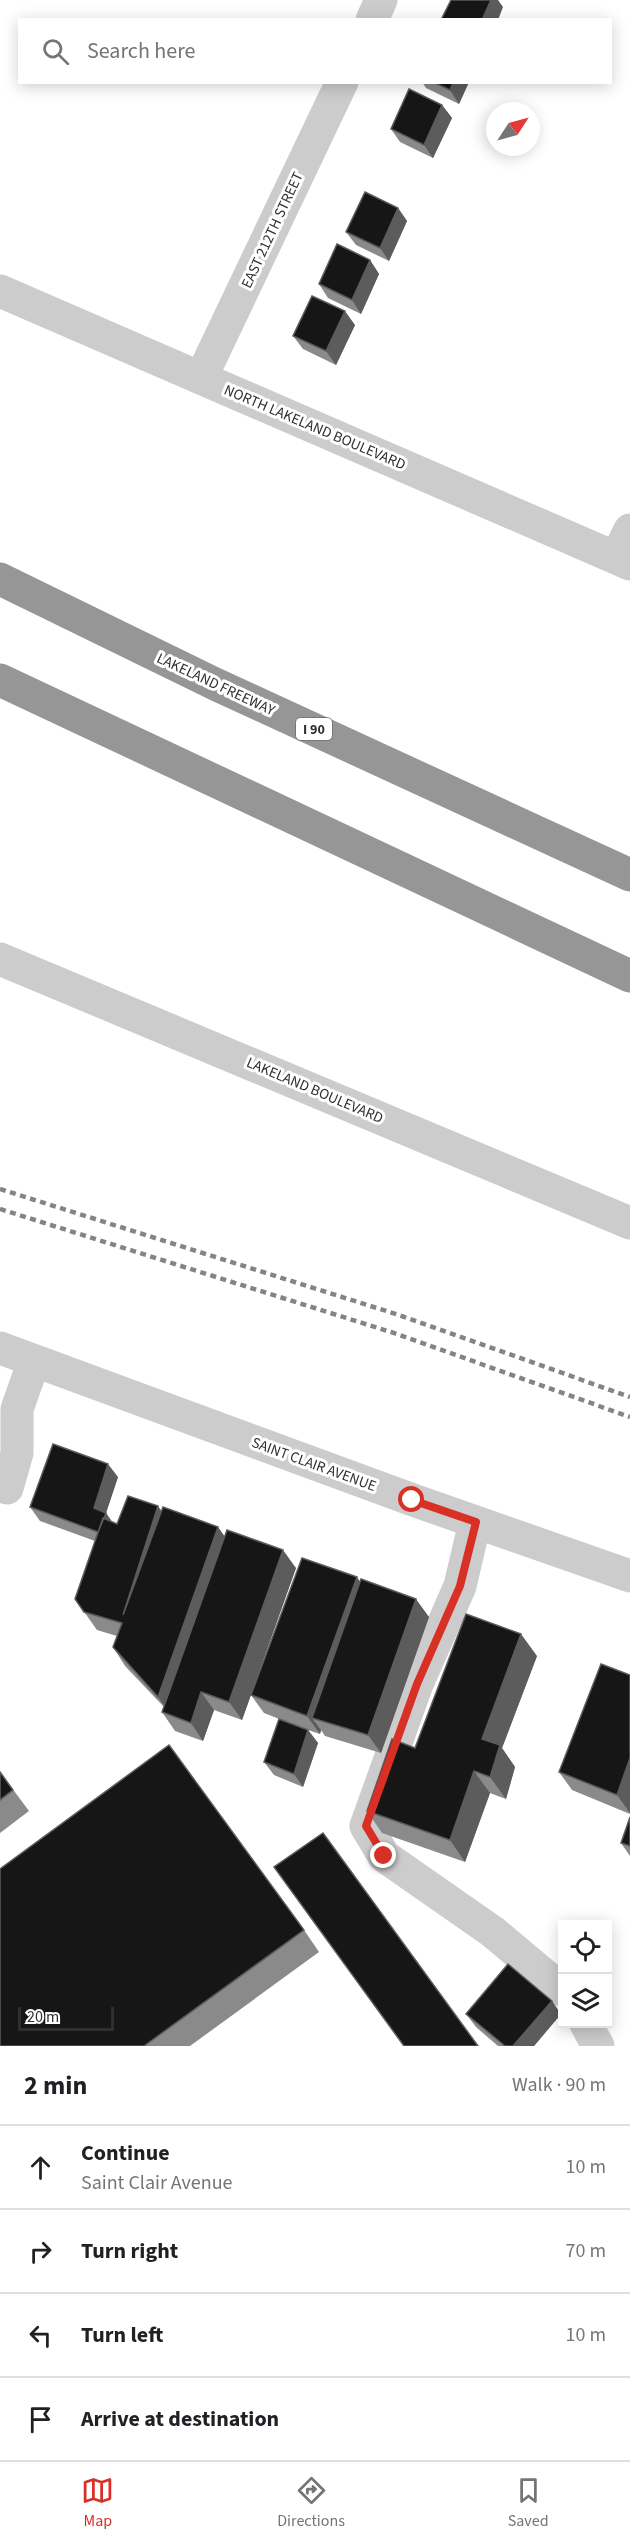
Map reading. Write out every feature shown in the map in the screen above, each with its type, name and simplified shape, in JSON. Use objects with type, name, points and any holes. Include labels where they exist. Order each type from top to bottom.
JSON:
[{"type":"highway","name":"LAKELAND FREEWAY","points":[[0,579],[226,689],[630,875]]},
{"type":"highway","points":[[0,680],[630,976]]},
{"type":"street","points":[[373,18],[381,0]]},
{"type":"street","name":"EAST 212TH STREET","points":[[201,378],[341,84]]},
{"type":"street","name":"NORTH LAKELAND BOULEVARD","points":[[0,291],[201,378],[625,551]]},
{"type":"street","name":"LAKELAND BOULEVARD","points":[[0,959],[630,1223]]},
{"type":"street","name":"SAINT CLAIR AVENUE","points":[[0,1348],[630,1576]]},
{"type":"street","points":[[7,1488],[9,1442],[17,1409],[34,1361]]},
{"type":"street","points":[[476,1522],[460,1586],[417,1684],[366,1826],[384,1856],[493,1932],[558,1987]]},
{"type":"street","points":[[588,2028],[598,2046]]},
{"type":"building","points":[[451,0],[491,0],[483,18],[442,18]]},
{"type":"building","points":[[437,84],[452,84],[450,90]]},
{"type":"building","points":[[409,89],[442,105],[424,145],[391,129]]},
{"type":"building","points":[[365,192],[398,208],[380,248],[346,232]]},
{"type":"building","points":[[337,244],[370,260],[352,300],[319,284]]},
{"type":"building","points":[[312,296],[345,311],[326,351],[293,336]]},
{"type":"building","points":[[53,1444],[108,1464],[94,1508],[106,1513],[98,1532],[30,1507]]},
{"type":"building","points":[[128,1496],[158,1506],[123,1615],[163,1507],[218,1527],[158,1697],[113,1647],[122,1623],[84,1612],[75,1599],[103,1518],[117,1524]]},
{"type":"building","points":[[227,1530],[283,1550],[229,1702],[201,1692],[191,1723],[162,1712]]},
{"type":"building","points":[[302,1558],[357,1577],[307,1716],[251,1695]]},
{"type":"building","points":[[361,1579],[416,1599],[368,1735],[312,1718]]},
{"type":"building","points":[[466,1614],[521,1634],[482,1739],[500,1745],[490,1777],[474,1771],[450,1840],[367,1811],[392,1739],[415,1748]]},
{"type":"building","points":[[601,1664],[630,1675],[630,1758],[617,1795],[559,1772]]},
{"type":"building","points":[[279,1719],[308,1730],[294,1774],[264,1762]]},
{"type":"building","points":[[169,1745],[304,1930],[144,2046],[0,2046],[0,1869]]},
{"type":"building","points":[[0,1772],[13,1790],[0,1800]]},
{"type":"building","points":[[630,1817],[630,1846],[621,1843]]},
{"type":"building","points":[[323,1833],[478,2046],[404,2046],[274,1867]]},
{"type":"building","points":[[508,1964],[552,2001],[513,2046],[505,2046],[466,2014]]},
{"type":"railway","points":[[0,1189],[399,1315],[630,1397]]},
{"type":"railway","points":[[0,1209],[394,1333],[630,1417]]},
{"type":"route","points":[[384,1856],[366,1826],[417,1684],[460,1586],[476,1522],[412,1500]]}]
